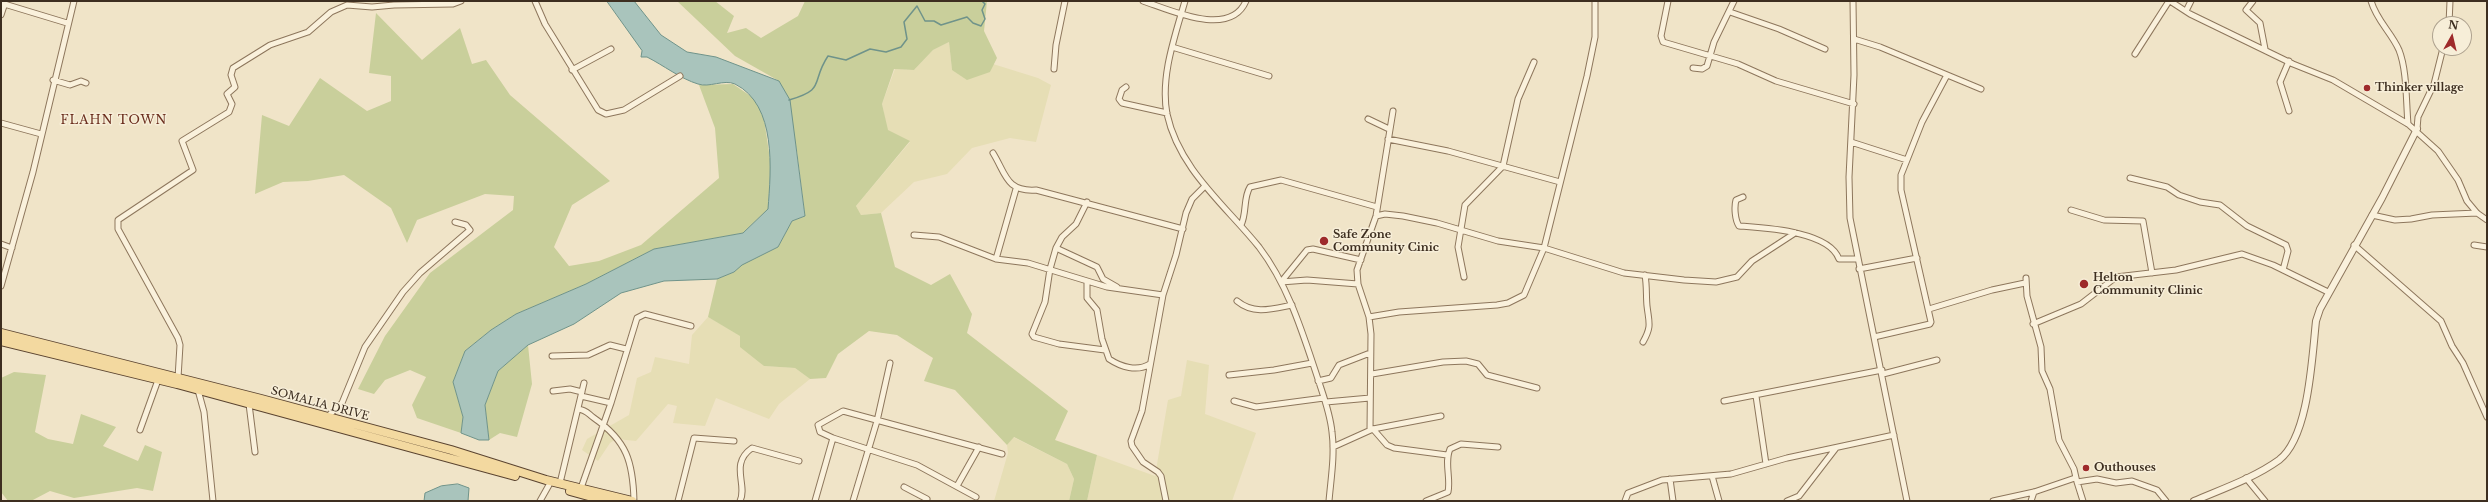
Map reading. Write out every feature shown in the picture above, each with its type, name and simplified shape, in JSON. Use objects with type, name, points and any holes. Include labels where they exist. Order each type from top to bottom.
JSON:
[{"type":"main road","name":"SOMALIA DRIVE","points":[[1,333],[327,417],[451,450],[560,483],[633,501]]},
{"type":"main road","name":"SOMALIA DRIVE","points":[[1,341],[198,390],[607,501]]},
{"type":"street","points":[[1,286],[41,134],[67,23],[74,1]]},
{"type":"street","points":[[178,378],[180,345],[178,338],[118,229],[118,220],[190,173],[193,166],[182,141],[229,112],[232,104],[227,94],[236,87],[231,71],[270,45],[308,32],[331,12],[347,5],[372,7],[394,4],[453,4],[461,1]]},
{"type":"street","points":[[535,1],[545,24],[598,110],[606,114],[624,110],[680,76]]},
{"type":"street","points":[[1054,69],[1056,44],[1065,1]]},
{"type":"street","points":[[1143,1],[1181,14],[1207,20],[1224,18],[1238,12],[1246,1]]},
{"type":"street","points":[[1185,1],[1172,47],[1167,80],[1167,113],[1180,149],[1205,186],[1241,225],[1272,265],[1292,305],[1325,400],[1333,447],[1329,501]]},
{"type":"street","points":[[1368,317],[1508,303],[1524,295],[1544,248],[1560,182],[1595,37],[1595,1]]},
{"type":"street","points":[[1668,1],[1661,39],[1674,47],[1710,55],[1738,64],[1776,81],[1854,104]]},
{"type":"street","points":[[1693,68],[1705,68],[1734,1]]},
{"type":"street","points":[[1853,1],[1854,104],[1849,196],[1857,259],[1882,372],[1907,501]]},
{"type":"street","points":[[2135,54],[2169,1],[2186,11],[2369,99],[2417,129],[2438,151],[2458,180],[2467,201],[2476,213],[2487,220]]},
{"type":"street","points":[[2186,11],[2191,1]]},
{"type":"street","points":[[2253,1],[2246,10],[2260,23],[2265,49]]},
{"type":"street","points":[[2371,1],[2374,13],[2398,47],[2403,60],[2408,124]]},
{"type":"street","points":[[2449,16],[2450,1]]},
{"type":"street","points":[[1,15],[3,3],[67,23]]},
{"type":"street","points":[[1730,12],[1779,29],[1825,49]]},
{"type":"street","points":[[1854,39],[1981,89]]},
{"type":"street","points":[[1172,47],[1269,76]]},
{"type":"street","points":[[572,70],[611,48]]},
{"type":"street","points":[[2194,501],[2246,478],[2279,460],[2293,444],[2303,417],[2316,321],[2328,292],[2372,215],[2417,129],[2418,117],[2434,84],[2441,56]]},
{"type":"street","points":[[2289,61],[2280,82],[2289,111]]},
{"type":"street","points":[[1464,277],[1458,247],[1466,201],[1485,186],[1503,166],[1518,100],[1534,62]]},
{"type":"street","points":[[1874,337],[1930,324],[1932,319],[1900,182],[1922,122],[1948,75]]},
{"type":"street","points":[[53,80],[70,85],[81,81],[86,82]]},
{"type":"street","points":[[1126,87],[1120,94],[1119,99],[1122,103],[1167,113]]},
{"type":"street","points":[[1393,111],[1376,216],[1357,270],[1358,284],[1368,317],[1372,374],[1370,398],[1371,429],[1381,439],[1394,448],[1447,455]]},
{"type":"street","points":[[1368,119],[1389,129]]},
{"type":"street","points":[[1,123],[41,134]]},
{"type":"street","points":[[1388,139],[1448,151],[1560,182]]},
{"type":"street","points":[[1851,142],[1907,160]]},
{"type":"street","points":[[993,153],[1004,174],[1016,189],[1024,191],[1036,190],[1087,202],[1183,229]]},
{"type":"street","points":[[2130,178],[2167,187],[2179,195],[2200,202],[2220,205],[2248,226],[2286,245],[2288,251],[2283,270]]},
{"type":"street","points":[[1241,225],[1246,207],[1247,193],[1250,187],[1281,180],[1377,207]]},
{"type":"street","points":[[1166,501],[1158,472],[1144,462],[1132,446],[1131,441],[1142,411],[1163,294],[1192,199],[1205,186]]},
{"type":"street","points":[[996,259],[1016,189]]},
{"type":"street","points":[[1743,197],[1736,200],[1734,205],[1737,223],[1739,226],[1762,227],[1795,233],[1826,245],[1836,252],[1839,259],[1857,259]]},
{"type":"street","points":[[1087,202],[1076,224],[1062,237],[1056,248],[1050,269],[1045,302],[1032,335],[1059,344],[1105,350]]},
{"type":"street","points":[[2071,210],[2104,220],[2143,221],[2152,273]]},
{"type":"street","points":[[2372,215],[2395,220],[2411,220],[2432,215],[2476,213]]},
{"type":"street","points":[[1376,216],[1385,214],[1403,216],[1460,229],[1498,241],[1544,248],[1595,266],[1667,279],[1727,281],[1737,277],[1752,261],[1795,233]]},
{"type":"street","points":[[327,417],[342,403],[365,348],[403,292],[420,273],[470,230],[466,225],[455,222]]},
{"type":"street","points":[[914,235],[938,237],[996,259],[1050,269],[1087,281],[1121,289],[1163,294]]},
{"type":"street","points":[[1,244],[12,248]]},
{"type":"street","points":[[2354,245],[2441,322],[2452,346],[2463,363],[2487,417]]},
{"type":"street","points":[[2474,245],[2487,247]]},
{"type":"street","points":[[1056,248],[1097,266],[1103,279],[1121,289]]},
{"type":"street","points":[[1281,282],[1307,250],[1313,249],[1361,260]]},
{"type":"street","points":[[2033,324],[2081,304],[2116,277],[2176,270],[2242,254],[2283,270],[2328,292]]},
{"type":"street","points":[[1859,268],[1917,258]]},
{"type":"street","points":[[1643,342],[1649,331],[1650,321],[1647,307],[1646,275]]},
{"type":"street","points":[[1281,282],[1307,280],[1358,284]]},
{"type":"street","points":[[1087,281],[1087,298],[1097,310],[1105,350],[1109,359],[1129,367],[1139,369],[1150,364]]},
{"type":"street","points":[[1930,309],[2025,281],[2033,324],[2041,347],[2042,371],[2050,389],[2058,440],[2074,469],[2083,501]]},
{"type":"street","points":[[1238,301],[1245,307],[1261,310],[1292,305]]},
{"type":"street","points":[[581,488],[611,403],[626,349],[639,315],[691,326]]},
{"type":"street","points":[[552,356],[588,355],[610,345],[626,349]]},
{"type":"street","points":[[1318,381],[1331,378],[1340,365],[1370,353]]},
{"type":"street","points":[[1724,401],[1882,372],[1937,360]]},
{"type":"street","points":[[1229,375],[1274,370],[1312,362]]},
{"type":"street","points":[[1372,374],[1442,362],[1466,362],[1478,364],[1487,375],[1537,388]]},
{"type":"street","points":[[853,501],[877,421],[890,363]]},
{"type":"street","points":[[140,430],[158,380]]},
{"type":"street","points":[[560,483],[584,383]]},
{"type":"street","points":[[553,391],[563,389],[611,403]]},
{"type":"street","points":[[198,390],[204,412],[213,501]]},
{"type":"street","points":[[1756,396],[1766,464]]},
{"type":"street","points":[[1234,401],[1256,407],[1325,400],[1370,398]]},
{"type":"street","points":[[249,404],[255,452]]},
{"type":"street","points":[[578,409],[586,410],[604,423],[627,452],[633,482],[633,501]]},
{"type":"street","points":[[976,497],[917,465],[868,447],[833,438],[820,432],[818,425],[837,412],[842,411],[870,417],[877,421],[1002,454]]},
{"type":"street","points":[[1333,447],[1371,429],[1441,416]]},
{"type":"street","points":[[1626,501],[1628,493],[1650,484],[1670,479],[1730,474],[1766,464],[1894,435]]},
{"type":"street","points":[[678,501],[694,438],[734,441]]},
{"type":"street","points":[[816,501],[833,438]]},
{"type":"street","points":[[1426,501],[1448,492],[1450,476],[1447,455],[1450,449],[1461,444],[1498,447]]},
{"type":"street","points":[[957,486],[979,447]]},
{"type":"street","points":[[740,501],[739,475],[746,452],[752,448],[799,461]]},
{"type":"street","points":[[1787,501],[1799,496],[1836,448]]},
{"type":"street","points":[[1712,476],[1719,501]]},
{"type":"street","points":[[2246,478],[2265,501]]},
{"type":"street","points":[[1670,479],[1674,501]]},
{"type":"street","points":[[1993,501],[2034,492],[2076,480],[2097,480],[2116,483],[2132,481],[2157,490],[2166,501]]},
{"type":"street","points":[[540,501],[549,485]]},
{"type":"street","points":[[904,487],[927,499]]},
{"type":"street","points":[[2031,501],[2034,492]]},
{"type":"shaded area","points":[[949,42],[952,70],[990,72],[993,64],[1038,78],[1051,85],[1036,142],[1010,138],[972,148],[947,174],[914,182],[881,213],[861,215],[856,206],[910,142],[887,130],[882,104],[895,69],[914,70],[933,50]]},
{"type":"shaded area","points":[[708,317],[741,336],[764,366],[795,368],[810,379],[779,404],[769,419],[716,398],[705,426],[673,423],[677,406],[668,404],[636,441],[616,439],[610,443],[598,461],[582,450],[587,439],[629,415],[637,378],[651,372],[655,357],[689,364],[692,335]]},
{"type":"shaded area","points":[[1187,360],[1209,365],[1205,414],[1256,433],[1232,501],[1087,501],[1097,455],[1155,476],[1168,400],[1181,396]]},
{"type":"shaded area","points":[[1013,437],[1067,464],[1074,479],[1069,501],[994,501],[1008,453],[1007,445]]},
{"type":"green space","points":[[677,1],[715,1],[734,16],[727,33],[746,28],[761,38],[798,16],[805,1],[987,1],[984,31],[997,58],[990,72],[967,80],[952,70],[949,42],[933,50],[914,70],[894,69],[882,104],[888,130],[910,141],[856,206],[861,215],[881,213],[895,267],[931,285],[950,274],[972,314],[967,333],[1068,411],[1055,440],[1097,455],[1087,501],[1069,501],[1074,479],[1067,464],[1014,437],[1007,445],[955,390],[924,381],[933,358],[897,335],[869,331],[838,354],[826,378],[810,379],[795,368],[764,366],[740,347],[740,336],[708,317],[717,279],[734,272],[741,265],[778,247],[792,221],[805,216],[797,151],[779,81],[735,56]]},
{"type":"green space","points":[[376,13],[422,60],[460,28],[472,64],[486,60],[510,95],[610,181],[572,205],[554,247],[569,266],[599,261],[641,245],[719,178],[715,128],[699,85],[733,84],[752,97],[763,112],[771,166],[768,209],[743,233],[654,249],[586,284],[516,314],[491,330],[465,351],[453,382],[463,417],[461,433],[417,418],[412,405],[426,377],[410,370],[385,380],[374,394],[358,389],[385,336],[430,273],[513,210],[514,196],[485,194],[417,220],[407,243],[391,208],[344,175],[308,181],[283,182],[255,194],[262,115],[289,126],[320,78],[367,111],[391,101],[391,76],[369,73]]},
{"type":"green space","points":[[528,345],[532,384],[517,437],[500,433],[489,440],[485,405],[498,371]]},
{"type":"green space","points":[[14,372],[46,375],[35,432],[48,439],[73,444],[81,414],[116,427],[103,446],[138,461],[145,445],[162,452],[153,491],[137,488],[74,498],[50,491],[31,501],[8,501],[1,492],[1,378]]},
{"type":"water","points":[[607,1],[634,1],[661,35],[687,52],[716,57],[779,81],[790,100],[805,216],[792,221],[778,247],[742,265],[734,272],[717,279],[664,281],[621,293],[574,324],[528,345],[498,371],[485,405],[489,440],[479,440],[461,433],[463,417],[453,382],[465,351],[491,330],[516,314],[586,284],[654,249],[743,233],[768,209],[770,158],[768,140],[765,122],[758,107],[749,94],[735,84],[731,83],[726,82],[702,85],[692,82],[647,57],[641,57],[642,51]]},
{"type":"water","points":[[458,484],[469,488],[468,501],[424,501],[425,493],[441,486]]},
{"type":"waterway","points":[[789,100],[801,96],[813,88],[828,56],[846,60],[870,49],[886,52],[901,47],[907,39],[904,22],[917,6],[925,21],[934,21],[941,25],[967,17],[973,23],[981,26],[985,19],[982,10],[985,4],[982,1]]},
{"type":"place","name":"Thinker village","points":[[2367,88]]},
{"type":"place","name":"Safe Zone Community Cinic","points":[[1324,241]]},
{"type":"place","name":"Helton Community Clinic","points":[[2084,284]]},
{"type":"place","name":"Outhouses","points":[[2086,468]]},
{"type":"district","name":"FLAHN TOWN","points":[[114,121]]}]
